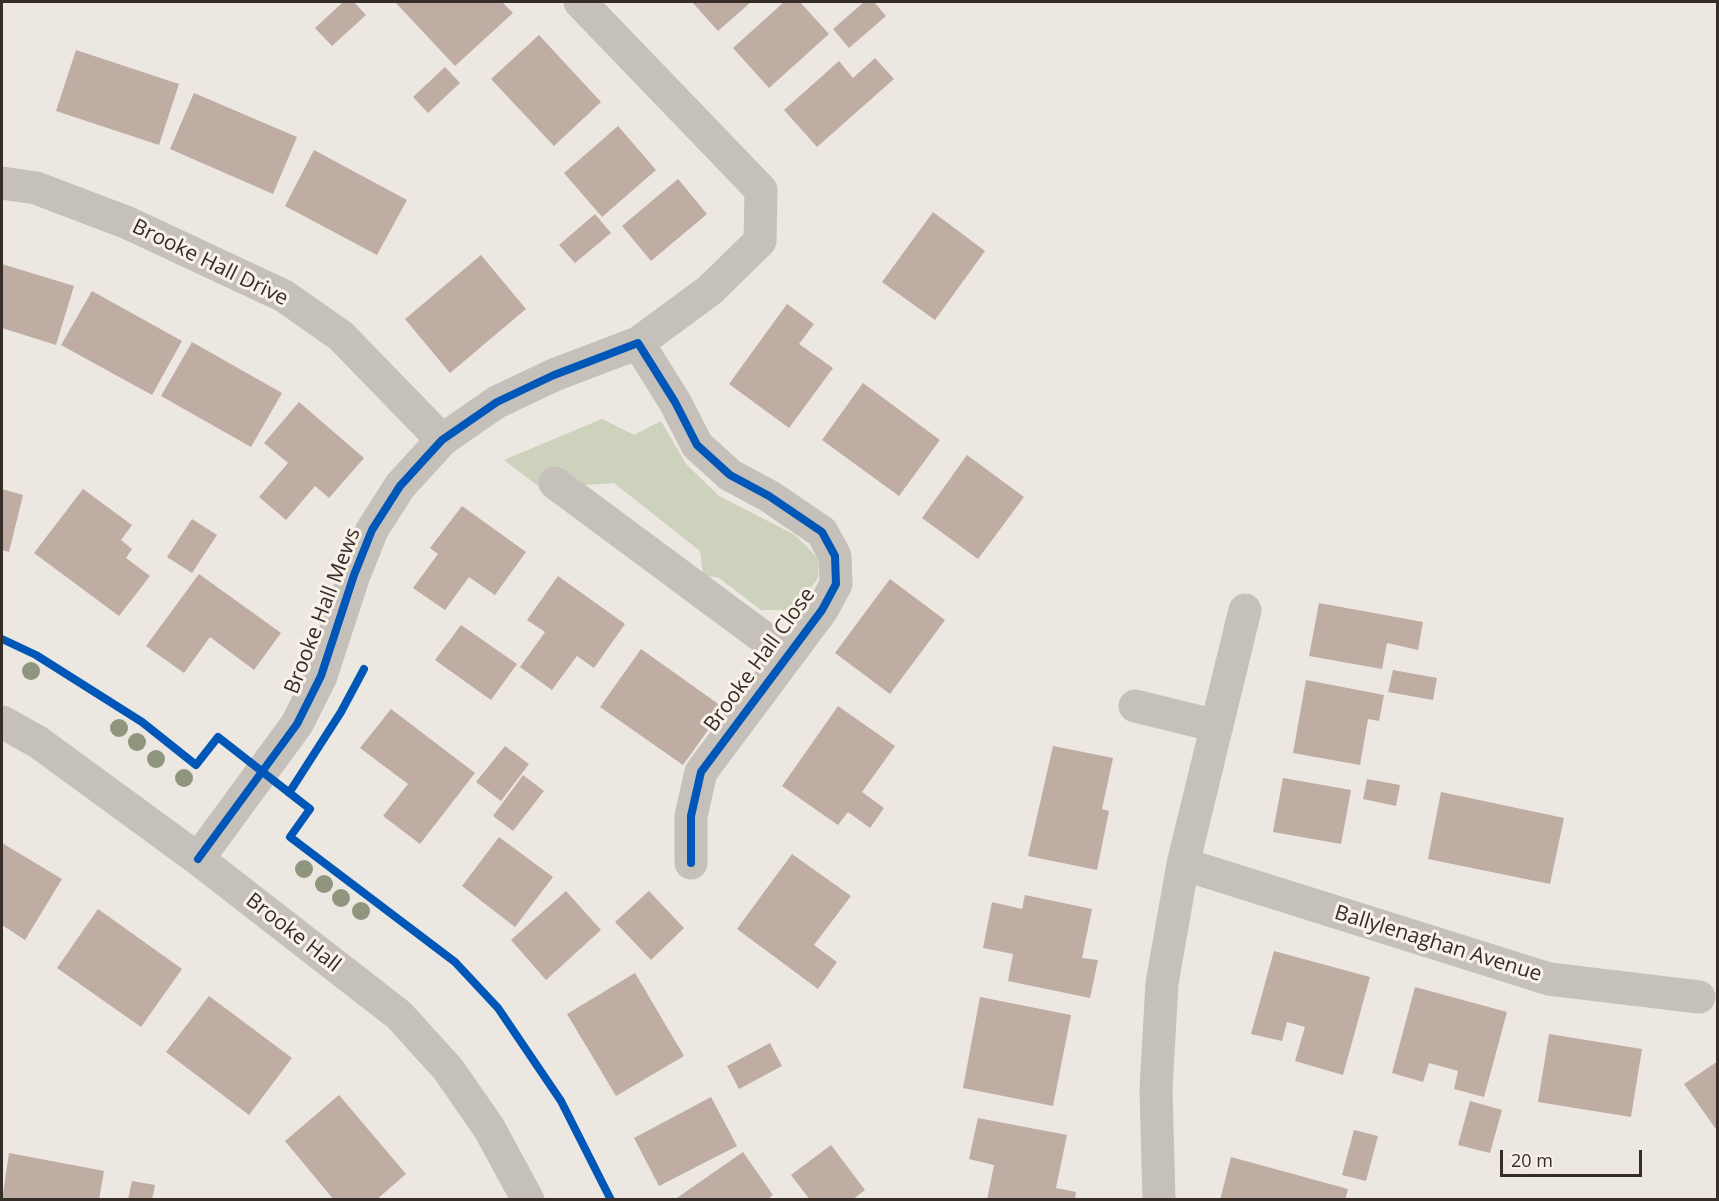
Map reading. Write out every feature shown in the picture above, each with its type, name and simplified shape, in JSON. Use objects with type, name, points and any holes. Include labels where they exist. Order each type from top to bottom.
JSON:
[{"type":"street","points":[[580,2],[761,190],[760,241],[710,290],[638,343]]},
{"type":"street","name":"Brooke Hall Drive","points":[[2,183],[36,188],[128,222],[284,296],[341,336],[442,440]]},
{"type":"street","name":"Brooke Hall Mews","points":[[198,859],[297,723],[321,676],[354,575],[372,530],[400,486],[442,440],[497,402],[638,343]]},
{"type":"street","name":"Brooke Hall Close","points":[[638,343],[675,402],[697,445],[729,475],[769,496],[822,532],[835,556],[836,584],[822,609],[700,772],[691,816],[691,863]]},
{"type":"street","name":"Brooke Hall Close","points":[[555,483],[787,655]]},
{"type":"street","points":[[1159,1200],[1156,1090],[1162,983],[1183,864],[1245,610]]},
{"type":"street","points":[[1135,706],[1217,726]]},
{"type":"street","name":"Brooke Hall","points":[[2,722],[38,742],[198,859],[399,1015],[448,1069],[489,1128],[528,1200]]},
{"type":"street","name":"Ballylenaghan Avenue","points":[[1183,864],[1549,979],[1699,997]]},
{"type":"green space","points":[[602,419],[634,435],[661,421],[686,464],[719,496],[795,535],[819,559],[818,578],[800,602],[786,610],[761,610],[719,578],[703,575],[700,551],[614,483],[585,485],[560,466],[542,489],[504,460]]},
{"type":"building","points":[[343,2],[354,2],[366,15],[332,46],[315,28]]},
{"type":"building","points":[[395,2],[502,2],[513,13],[455,66]]},
{"type":"building","points":[[692,2],[751,2],[718,31]]},
{"type":"building","points":[[784,2],[800,2],[829,34],[769,88],[733,48]]},
{"type":"building","points":[[864,2],[874,2],[886,16],[849,48],[833,29]]},
{"type":"building","points":[[539,35],[601,102],[554,146],[491,79]]},
{"type":"building","points":[[76,50],[179,84],[159,145],[56,111]]},
{"type":"building","points":[[875,58],[894,79],[817,147],[784,110],[839,61],[853,78]]},
{"type":"building","points":[[445,67],[460,83],[428,113],[413,97]]},
{"type":"building","points":[[194,93],[297,137],[273,194],[170,149]]},
{"type":"building","points":[[618,126],[656,170],[602,217],[564,173]]},
{"type":"building","points":[[314,150],[407,200],[377,255],[285,206]]},
{"type":"building","points":[[678,179],[707,214],[651,261],[622,226]]},
{"type":"building","points":[[933,212],[985,251],[935,320],[882,282]]},
{"type":"building","points":[[595,214],[611,233],[575,263],[559,245]]},
{"type":"building","points":[[481,255],[526,309],[450,373],[405,319]]},
{"type":"building","points":[[2,264],[74,286],[56,345],[2,328]]},
{"type":"building","points":[[92,291],[182,341],[152,395],[61,345]]},
{"type":"building","points":[[787,304],[814,324],[799,344],[833,368],[789,428],[729,384]]},
{"type":"building","points":[[192,342],[282,393],[251,447],[161,396]]},
{"type":"building","points":[[863,383],[940,440],[899,496],[822,440]]},
{"type":"building","points":[[299,402],[364,458],[329,498],[315,486],[286,520],[259,497],[288,463],[264,443]]},
{"type":"building","points":[[967,455],[1024,497],[978,559],[922,518]]},
{"type":"building","points":[[2,489],[23,495],[9,552],[2,550]]},
{"type":"building","points":[[83,489],[132,525],[121,540],[132,549],[126,558],[150,576],[119,616],[34,553]]},
{"type":"building","points":[[462,506],[526,552],[495,595],[469,577],[445,610],[413,588],[438,554],[430,548]]},
{"type":"building","points":[[192,519],[217,535],[192,573],[167,557]]},
{"type":"building","points":[[199,574],[281,633],[254,670],[210,637],[184,673],[146,646]]},
{"type":"building","points":[[558,576],[625,624],[594,668],[577,656],[552,690],[520,667],[545,632],[527,620]]},
{"type":"building","points":[[890,579],[945,620],[890,694],[835,653]]},
{"type":"building","points":[[1319,603],[1423,622],[1418,650],[1387,643],[1382,669],[1309,656]]},
{"type":"building","points":[[461,625],[517,664],[491,700],[435,660]]},
{"type":"building","points":[[641,649],[724,708],[683,765],[600,707]]},
{"type":"building","points":[[1393,670],[1437,678],[1433,700],[1388,692]]},
{"type":"building","points":[[1306,680],[1384,695],[1379,721],[1368,719],[1360,765],[1293,753]]},
{"type":"building","points":[[838,706],[895,746],[862,792],[884,808],[870,828],[848,812],[838,825],[782,786]]},
{"type":"building","points":[[391,709],[475,773],[420,844],[383,816],[408,784],[360,748]]},
{"type":"building","points":[[505,746],[529,764],[501,801],[476,782]]},
{"type":"building","points":[[1053,746],[1113,758],[1102,809],[1109,811],[1097,870],[1028,856]]},
{"type":"building","points":[[523,775],[544,791],[513,831],[493,816]]},
{"type":"building","points":[[1283,778],[1351,790],[1341,844],[1273,832]]},
{"type":"building","points":[[1367,779],[1400,785],[1396,806],[1363,799]]},
{"type":"building","points":[[1441,792],[1564,818],[1550,884],[1428,859]]},
{"type":"building","points":[[499,837],[553,877],[515,927],[462,886]]},
{"type":"building","points":[[2,843],[62,879],[25,940],[2,925]]},
{"type":"building","points":[[792,854],[851,896],[814,945],[837,962],[818,989],[737,929]]},
{"type":"building","points":[[566,891],[601,930],[546,980],[511,940]]},
{"type":"building","points":[[649,891],[684,928],[651,960],[615,922]]},
{"type":"building","points":[[1025,895],[1092,909],[1082,958],[1098,960],[1090,998],[1008,981],[1013,954],[983,948],[992,902],[1022,909]]},
{"type":"building","points":[[98,909],[182,969],[141,1027],[57,968]]},
{"type":"building","points":[[1274,951],[1370,977],[1343,1075],[1295,1061],[1305,1027],[1287,1022],[1282,1041],[1251,1034]]},
{"type":"building","points":[[635,973],[684,1056],[616,1096],[567,1014]]},
{"type":"building","points":[[1415,987],[1507,1012],[1484,1097],[1454,1089],[1458,1071],[1429,1063],[1423,1082],[1392,1073]]},
{"type":"building","points":[[209,996],[292,1058],[249,1115],[166,1052]]},
{"type":"building","points":[[980,997],[1071,1015],[1053,1106],[963,1088]]},
{"type":"building","points":[[1549,1034],[1642,1049],[1631,1117],[1538,1102]]},
{"type":"building","points":[[770,1043],[782,1066],[739,1089],[727,1066]]},
{"type":"building","points":[[1718,1061],[1718,1132],[1684,1084]]},
{"type":"building","points":[[339,1095],[406,1174],[376,1200],[334,1200],[285,1141]]},
{"type":"building","points":[[711,1097],[737,1146],[659,1186],[634,1138]]},
{"type":"building","points":[[1470,1101],[1502,1110],[1490,1153],[1458,1145]]},
{"type":"building","points":[[978,1118],[1067,1135],[1056,1188],[1076,1192],[1075,1200],[987,1200],[994,1165],[969,1159]]},
{"type":"building","points":[[1354,1130],[1378,1136],[1366,1181],[1342,1175]]},
{"type":"building","points":[[831,1145],[865,1190],[852,1200],[810,1200],[791,1175]]},
{"type":"building","points":[[743,1152],[773,1195],[767,1200],[674,1200]]},
{"type":"building","points":[[9,1153],[104,1171],[99,1200],[2,1200]]},
{"type":"building","points":[[1231,1157],[1348,1189],[1345,1200],[1220,1200]]},
{"type":"building","points":[[132,1181],[155,1185],[152,1200],[128,1200]]},
{"type":"cycle path","points":[[198,859],[297,724],[321,676],[354,575],[372,530],[400,486],[442,440],[497,402],[554,375],[638,343],[675,402],[697,445],[730,475],[769,496],[822,532],[835,556],[836,584],[822,610],[701,772],[691,816],[691,863]]},
{"type":"cycle path","points":[[2,639],[36,655],[142,722],[196,765],[218,737],[310,809],[290,837],[455,962],[498,1008],[561,1101],[611,1200]]},
{"type":"cycle path","points":[[289,793],[341,712],[364,669]]}]
